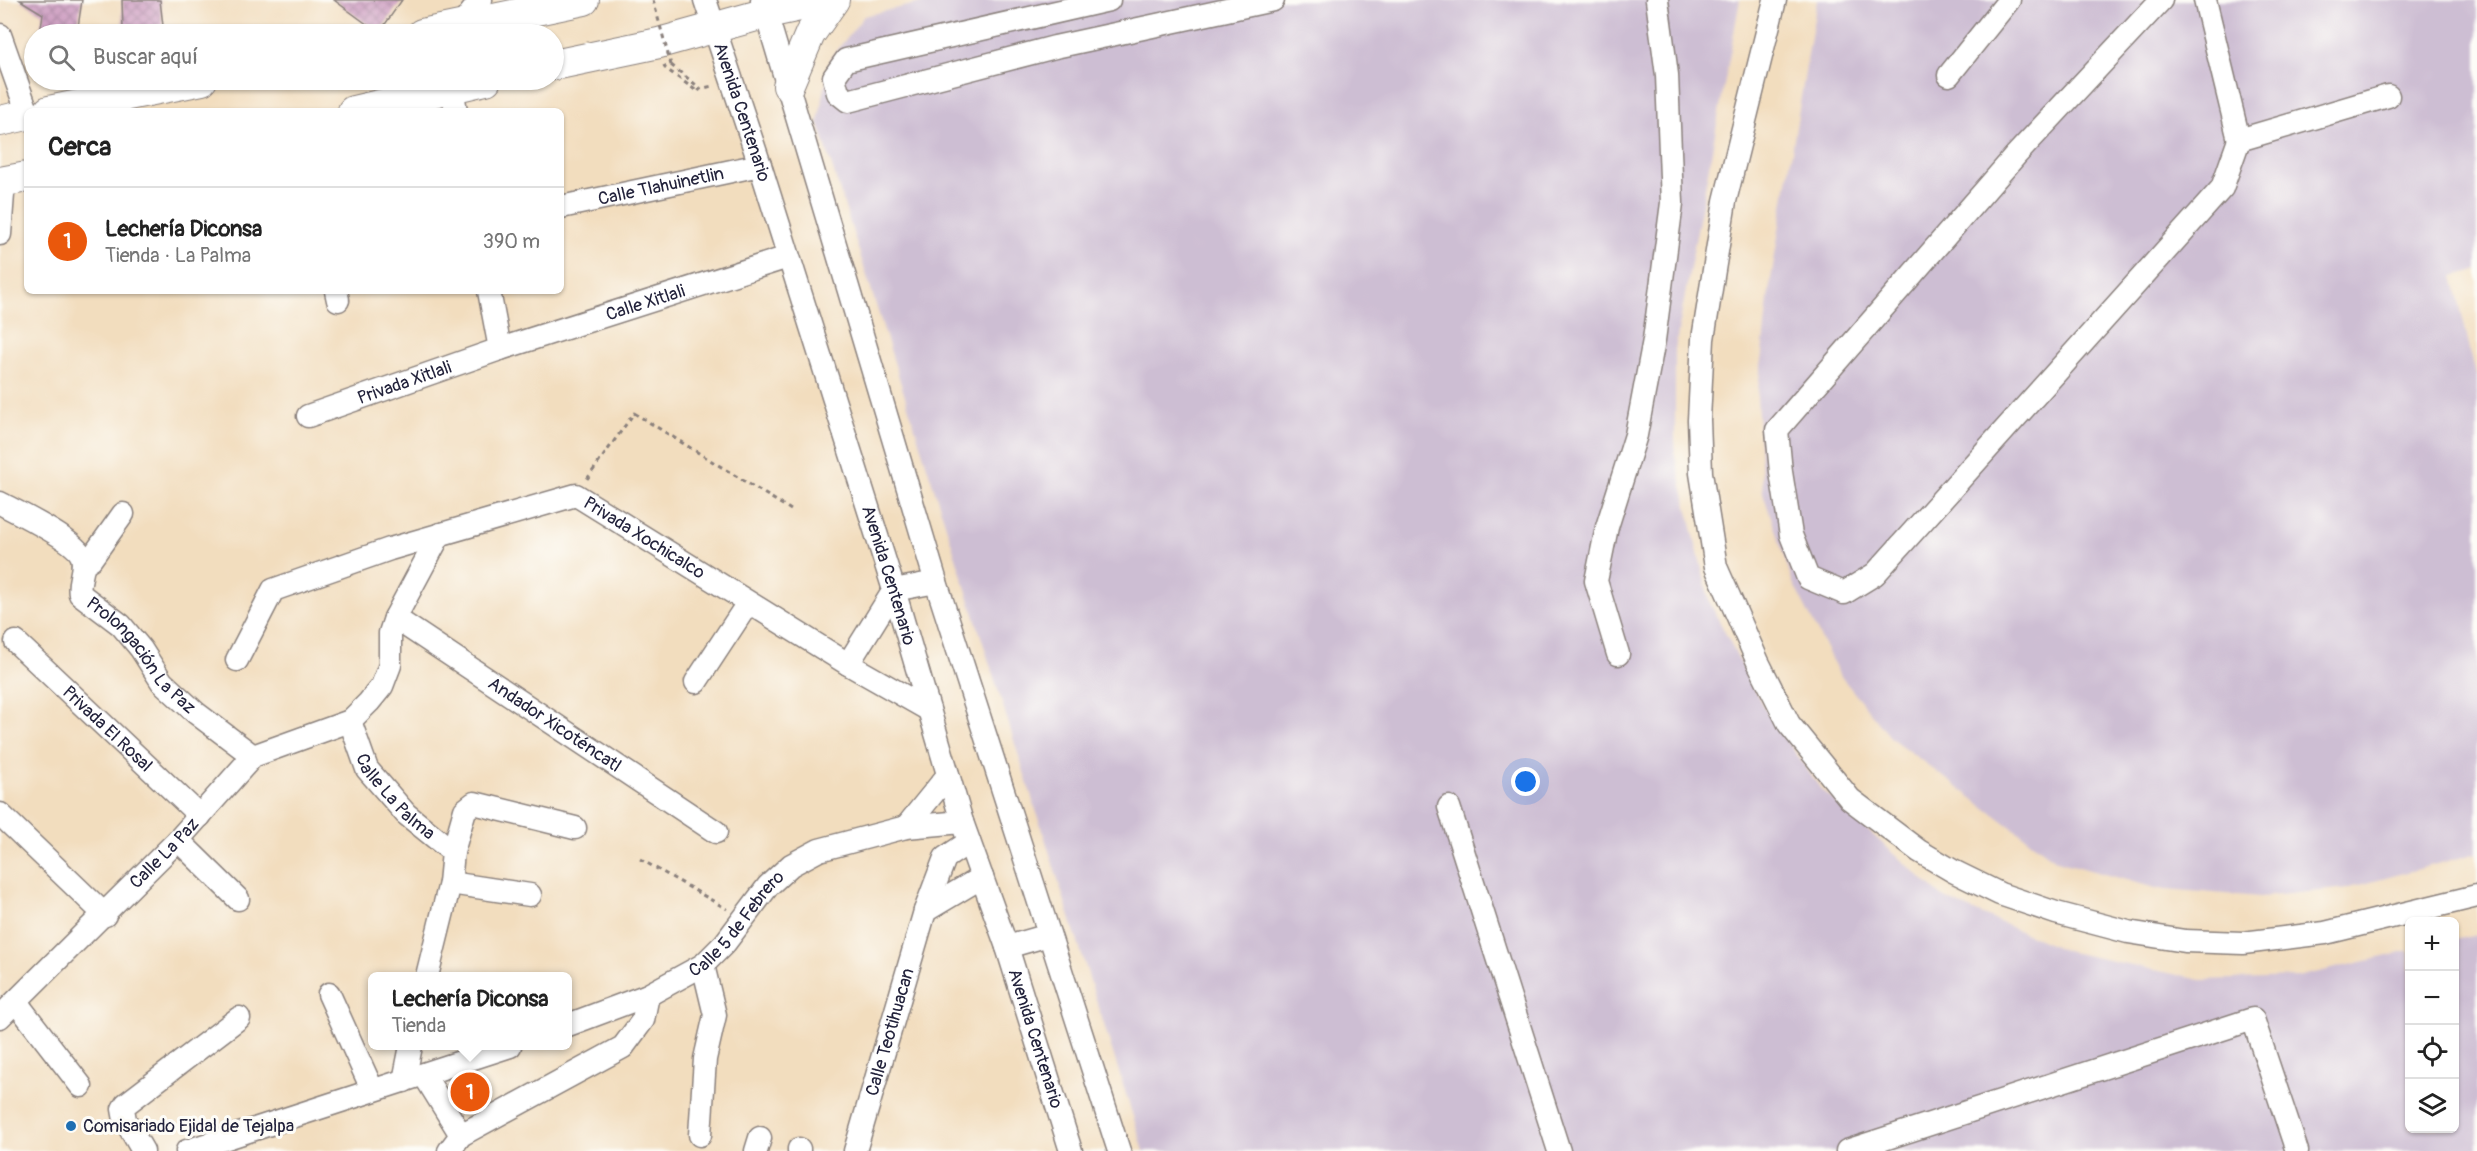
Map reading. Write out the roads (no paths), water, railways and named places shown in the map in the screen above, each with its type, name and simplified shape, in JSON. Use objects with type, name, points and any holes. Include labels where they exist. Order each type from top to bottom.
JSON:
[{"type":"main road","points":[[474,24],[584,0]]},
{"type":"main road","points":[[564,64],[664,55],[709,14],[828,0]]},
{"type":"main road","points":[[788,86],[810,34],[834,0]]},
{"type":"main road","points":[[64,108],[153,90]]},
{"type":"main road","points":[[378,108],[454,99],[469,90]]},
{"type":"main road","points":[[0,121],[24,114]]},
{"type":"street","points":[[462,24],[480,0]]},
{"type":"street","points":[[1109,0],[846,60],[834,77],[837,93],[848,101],[1202,7],[1273,0]]},
{"type":"street","points":[[1618,654],[1596,581],[1607,527],[1638,424],[1654,340],[1672,203],[1667,75],[1657,0]]},
{"type":"street","points":[[1775,0],[1725,201],[1703,339],[1699,420],[1701,473],[1716,567],[1758,662],[1789,724],[1850,799],[1919,851],[2000,894],[2056,914],[2118,929],[2185,941],[2243,943],[2325,933],[2477,896]]},
{"type":"street","points":[[1949,75],[2009,0]]},
{"type":"street","points":[[2161,0],[2016,155],[1777,430],[1791,534],[1808,578],[1844,593],[1875,574],[2222,188],[2240,140],[2205,0]]},
{"type":"street","points":[[764,7],[936,582],[1119,1151]]},
{"type":"street","name":"Avenida Centenario","points":[[709,14],[760,165],[894,590],[966,832],[1007,946],[1071,1151]]},
{"type":"street","points":[[0,35],[25,108]]},
{"type":"street","points":[[2240,140],[2388,96]]},
{"type":"street","name":"Calle Tlahuinetlin","points":[[564,206],[760,165]]},
{"type":"street","points":[[0,232],[10,180]]},
{"type":"street","name":"Calle Xitlali","points":[[500,349],[788,256]]},
{"type":"street","points":[[490,294],[500,349]]},
{"type":"street","name":"Privada Xitlali","points":[[308,416],[500,349]]},
{"type":"street","name":"Privada Xochicalco","points":[[237,660],[273,590],[440,534],[576,495],[848,664],[929,710]]},
{"type":"street","points":[[0,503],[77,549],[83,564],[91,559],[123,514]]},
{"type":"street","points":[[350,721],[382,686],[390,665],[390,633],[395,618],[440,534]]},
{"type":"street","name":"Prolongación La Paz","points":[[83,564],[79,584],[80,594],[121,625],[141,649],[162,682],[196,714],[253,756]]},
{"type":"street","points":[[848,664],[894,590],[936,582]]},
{"type":"street","points":[[696,682],[748,603]]},
{"type":"street","name":"Andador Xicoténcatl","points":[[395,618],[716,832]]},
{"type":"street","name":"Privada El Rosal","points":[[16,642],[200,816]]},
{"type":"street","name":"Calle La Paz","points":[[8,1010],[178,840],[253,756],[350,721]]},
{"type":"street","name":"Calle La Palma","points":[[350,721],[367,769],[406,814],[453,852],[450,883],[428,972]]},
{"type":"street","points":[[906,827],[948,775]]},
{"type":"street","points":[[453,852],[465,810],[474,803],[575,828]]},
{"type":"street","points":[[1449,807],[1559,1151]]},
{"type":"street","points":[[0,814],[105,915]]},
{"type":"street","name":"Calle 5 de Febrero","points":[[572,1023],[648,995],[703,965],[725,943],[768,886],[791,865],[819,850],[906,827],[966,832]]},
{"type":"street","name":"Calle Teotihuacan","points":[[855,1151],[925,911],[945,858],[966,832]]},
{"type":"street","points":[[178,840],[238,898]]},
{"type":"street","points":[[925,911],[982,877]]},
{"type":"street","points":[[450,883],[530,895]]},
{"type":"street","points":[[1007,946],[1049,935]]},
{"type":"street","points":[[700,1135],[705,1059],[715,1015],[703,965]]},
{"type":"street","points":[[329,994],[372,1089]]},
{"type":"street","points":[[411,1050],[414,1078],[455,1143],[623,1047],[643,1020],[648,995]]},
{"type":"street","points":[[8,1010],[81,1086]]},
{"type":"street","points":[[143,1151],[125,1120],[123,1109],[126,1104],[239,1018]]},
{"type":"street","points":[[1847,1151],[2253,1020],[2297,1151]]},
{"type":"street","points":[[187,1151],[372,1089],[414,1078],[498,1050]]},
{"type":"place","name":"Lechería Diconsa","points":[[470,1092]]},
{"type":"place","name":"Comisariado Ejidal de Tejalpa","points":[[71,1126]]}]
